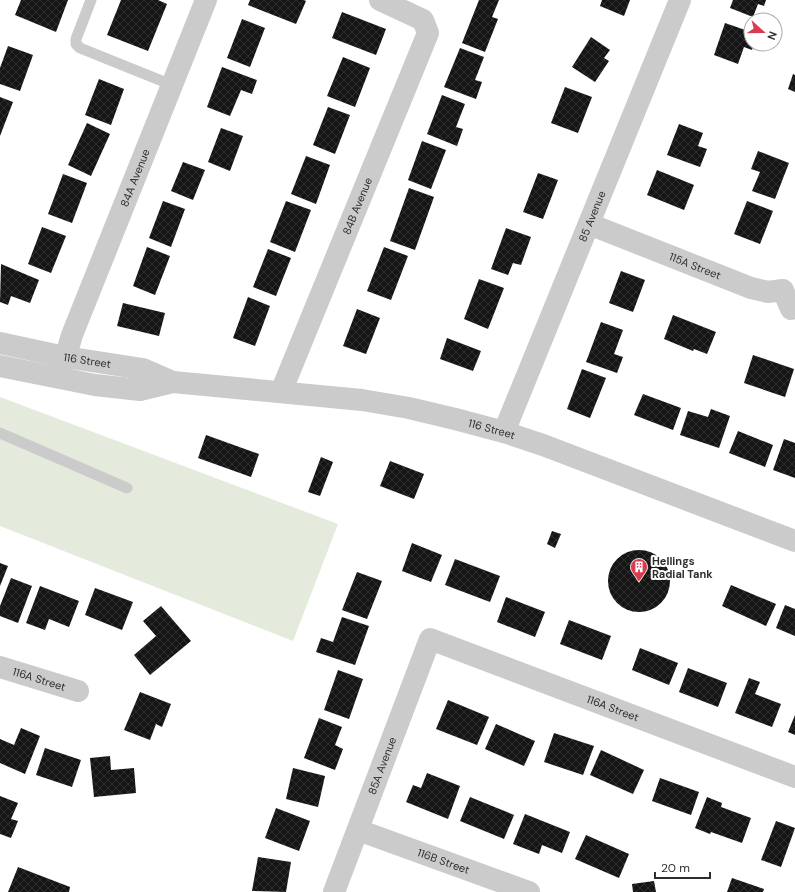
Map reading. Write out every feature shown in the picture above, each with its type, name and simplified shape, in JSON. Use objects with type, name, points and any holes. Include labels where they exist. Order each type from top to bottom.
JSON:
[{"type":"street","name":"84A Avenue","points":[[59,378],[75,328],[206,0]]},
{"type":"street","name":"84B Avenue","points":[[282,392],[428,33],[423,20],[380,0]]},
{"type":"street","name":"85 Avenue","points":[[504,432],[680,0]]},
{"type":"street","name":"115A Street","points":[[589,224],[750,288],[768,292],[789,284],[791,309]]},
{"type":"street","name":"116 Street","points":[[0,342],[65,356],[143,369],[173,382],[362,400],[409,408],[455,419],[504,432],[543,445],[795,540]]},
{"type":"street","name":"116 Street","points":[[0,366],[95,385],[140,390],[173,382]]},
{"type":"street","name":"116A Street","points":[[430,639],[795,777]]},
{"type":"street","name":"85A Avenue","points":[[334,892],[430,639]]},
{"type":"street","name":"116A Street","points":[[0,667],[78,691]]},
{"type":"street","name":"116B Street","points":[[358,830],[529,892]]},
{"type":"lane","points":[[91,0],[76,40],[76,44],[80,48],[172,85]]},
{"type":"lane","points":[[0,433],[127,488]]},
{"type":"shaded area","points":[[0,397],[338,524],[293,641],[0,526]]},
{"type":"building","points":[[21,0],[68,0],[56,32],[15,15]]},
{"type":"building","points":[[121,0],[158,0],[167,4],[148,51],[107,35]]},
{"type":"building","points":[[250,0],[306,1],[296,24],[248,5]]},
{"type":"building","points":[[479,0],[499,0],[492,17],[498,19],[485,52],[462,43]]},
{"type":"building","points":[[602,0],[630,0],[624,16],[600,6]]},
{"type":"building","points":[[733,0],[766,0],[764,6],[758,4],[755,12],[743,13],[730,8]]},
{"type":"building","points":[[342,12],[386,29],[376,55],[332,38]]},
{"type":"building","points":[[242,19],[265,28],[250,67],[227,58]]},
{"type":"building","points":[[725,23],[743,29],[743,50],[738,64],[714,55]]},
{"type":"building","points":[[591,37],[610,50],[604,58],[609,61],[595,82],[572,67]]},
{"type":"building","points":[[8,46],[33,55],[20,91],[0,84],[0,68]]},
{"type":"building","points":[[460,48],[484,57],[475,80],[482,82],[476,99],[444,87]]},
{"type":"building","points":[[343,57],[370,68],[355,107],[327,96]]},
{"type":"building","points":[[222,67],[257,80],[252,94],[241,90],[230,116],[207,107]]},
{"type":"building","points":[[793,74],[795,75],[795,92],[788,89]]},
{"type":"building","points":[[99,79],[124,89],[111,125],[85,115]]},
{"type":"building","points":[[565,87],[592,97],[578,133],[551,123]]},
{"type":"building","points":[[442,95],[465,104],[456,127],[463,129],[457,146],[427,134]]},
{"type":"building","points":[[0,97],[13,102],[0,136]]},
{"type":"building","points":[[328,107],[350,115],[335,154],[313,145]]},
{"type":"building","points":[[87,123],[110,134],[91,176],[68,165]]},
{"type":"building","points":[[679,124],[703,133],[698,146],[707,149],[700,167],[667,155]]},
{"type":"building","points":[[221,128],[243,136],[230,171],[208,162]]},
{"type":"building","points":[[422,141],[446,150],[431,189],[408,180]]},
{"type":"building","points":[[758,151],[789,163],[775,199],[752,191],[760,172],[751,169]]},
{"type":"building","points":[[306,156],[330,165],[316,204],[291,194]]},
{"type":"building","points":[[183,162],[205,170],[193,200],[171,191]]},
{"type":"building","points":[[657,170],[694,185],[684,210],[647,195]]},
{"type":"building","points":[[538,173],[558,180],[543,219],[523,212]]},
{"type":"building","points":[[63,174],[87,183],[72,223],[48,214]]},
{"type":"building","points":[[409,188],[434,197],[415,250],[390,241]]},
{"type":"building","points":[[163,201],[185,209],[171,247],[149,238]]},
{"type":"building","points":[[286,201],[311,210],[295,252],[270,242]]},
{"type":"building","points":[[747,201],[773,211],[760,244],[734,234]]},
{"type":"building","points":[[42,227],[66,236],[51,273],[28,264]]},
{"type":"building","points":[[506,228],[531,237],[521,265],[513,263],[508,275],[491,269]]},
{"type":"building","points":[[147,247],[170,256],[155,295],[133,286]]},
{"type":"building","points":[[384,247],[408,256],[391,300],[367,291]]},
{"type":"building","points":[[268,249],[291,258],[276,296],[253,287]]},
{"type":"building","points":[[1,264],[39,280],[30,303],[11,296],[8,305],[0,302]]},
{"type":"building","points":[[621,271],[645,280],[633,312],[609,303]]},
{"type":"building","points":[[479,279],[504,288],[488,329],[464,319]]},
{"type":"building","points":[[248,297],[270,306],[255,346],[233,338]]},
{"type":"building","points":[[123,303],[165,313],[159,336],[117,326]]},
{"type":"building","points":[[357,309],[380,318],[366,354],[343,346]]},
{"type":"building","points":[[673,315],[716,332],[707,354],[694,349],[693,351],[664,339]]},
{"type":"building","points":[[601,322],[623,330],[614,354],[623,357],[617,373],[586,362]]},
{"type":"building","points":[[447,338],[481,351],[473,371],[440,359]]},
{"type":"building","points":[[753,355],[794,369],[785,397],[744,383]]},
{"type":"building","points":[[582,369],[606,378],[590,418],[567,409]]},
{"type":"building","points":[[643,394],[681,408],[673,430],[634,415]]},
{"type":"building","points":[[711,409],[730,416],[719,448],[680,435],[688,411],[708,417]]},
{"type":"building","points":[[738,431],[773,445],[765,467],[729,453]]},
{"type":"building","points":[[206,435],[259,454],[251,477],[198,458]]},
{"type":"building","points":[[784,439],[795,443],[795,478],[773,470]]},
{"type":"building","points":[[321,457],[333,462],[320,496],[308,492]]},
{"type":"building","points":[[390,461],[424,474],[414,499],[380,486]]},
{"type":"building","points":[[552,531],[561,534],[555,548],[547,544]]},
{"type":"building","points":[[412,543],[442,555],[431,582],[402,571]]},
{"type":"building","name":"Hellings Radial Tank","points":[[633,550],[645,550],[661,559],[668,569],[670,581],[668,593],[661,603],[645,612],[633,612],[622,607],[613,598],[608,587],[608,575],[613,564],[622,555]]},
{"type":"building","points":[[455,559],[500,576],[490,602],[445,585]]},
{"type":"building","points":[[0,563],[8,566],[0,586]]},
{"type":"building","points":[[357,572],[382,581],[367,619],[342,610]]},
{"type":"building","points":[[11,578],[32,586],[18,623],[0,616],[0,606]]},
{"type":"building","points":[[731,585],[776,604],[766,626],[722,606]]},
{"type":"building","points":[[40,586],[79,601],[69,627],[49,619],[45,630],[26,623]]},
{"type":"building","points":[[95,588],[133,602],[122,630],[85,615]]},
{"type":"building","points":[[506,597],[545,612],[535,637],[497,622]]},
{"type":"building","points":[[785,605],[795,609],[795,636],[776,628]]},
{"type":"building","points":[[161,606],[191,641],[150,675],[134,655],[156,636],[143,621]]},
{"type":"building","points":[[342,617],[369,626],[355,665],[316,652],[321,638],[333,642]]},
{"type":"building","points":[[569,620],[611,636],[602,660],[560,644]]},
{"type":"building","points":[[640,648],[678,663],[669,685],[632,670]]},
{"type":"building","points":[[688,668],[727,683],[718,707],[679,692]]},
{"type":"building","points":[[338,670],[363,679],[349,719],[324,710]]},
{"type":"building","points":[[749,678],[760,682],[755,694],[781,704],[772,727],[735,713]]},
{"type":"building","points":[[140,692],[171,704],[162,727],[156,724],[150,740],[124,730]]},
{"type":"building","points":[[448,700],[489,717],[477,745],[436,729]]},
{"type":"building","points":[[795,715],[795,735],[788,732]]},
{"type":"building","points":[[319,718],[342,727],[335,745],[343,749],[335,770],[304,758]]},
{"type":"building","points":[[496,724],[535,741],[524,766],[485,749]]},
{"type":"building","points":[[21,728],[40,736],[25,774],[0,763],[0,739],[14,745]]},
{"type":"building","points":[[554,733],[594,746],[583,775],[544,762]]},
{"type":"building","points":[[45,748],[81,760],[72,787],[36,775]]},
{"type":"building","points":[[601,750],[644,770],[633,794],[590,775]]},
{"type":"building","points":[[110,756],[111,770],[134,768],[136,793],[94,797],[90,758]]},
{"type":"building","points":[[293,768],[325,776],[318,807],[286,799]]},
{"type":"building","points":[[427,773],[460,786],[448,819],[406,802],[413,785],[421,788]]},
{"type":"building","points":[[660,778],[699,792],[691,815],[652,801]]},
{"type":"building","points":[[0,796],[18,803],[11,819],[18,821],[11,838],[0,834]]},
{"type":"building","points":[[470,797],[514,815],[504,839],[460,821]]},
{"type":"building","points":[[707,797],[722,803],[721,807],[751,818],[742,843],[695,828]]},
{"type":"building","points":[[276,808],[310,821],[299,851],[265,838]]},
{"type":"building","points":[[525,814],[570,832],[562,853],[542,845],[539,854],[513,844]]},
{"type":"building","points":[[776,821],[795,828],[781,867],[761,860]]},
{"type":"building","points":[[586,835],[629,854],[619,878],[575,859]]},
{"type":"building","points":[[258,857],[291,862],[286,892],[252,891]]},
{"type":"building","points":[[18,867],[70,887],[69,892],[8,892]]},
{"type":"building","points":[[732,878],[764,889],[763,892],[727,892]]},
{"type":"building","points":[[654,881],[656,892],[633,892],[632,884]]},
{"type":"place","name":"Hellings Radial Tank","points":[[639,582]]}]
